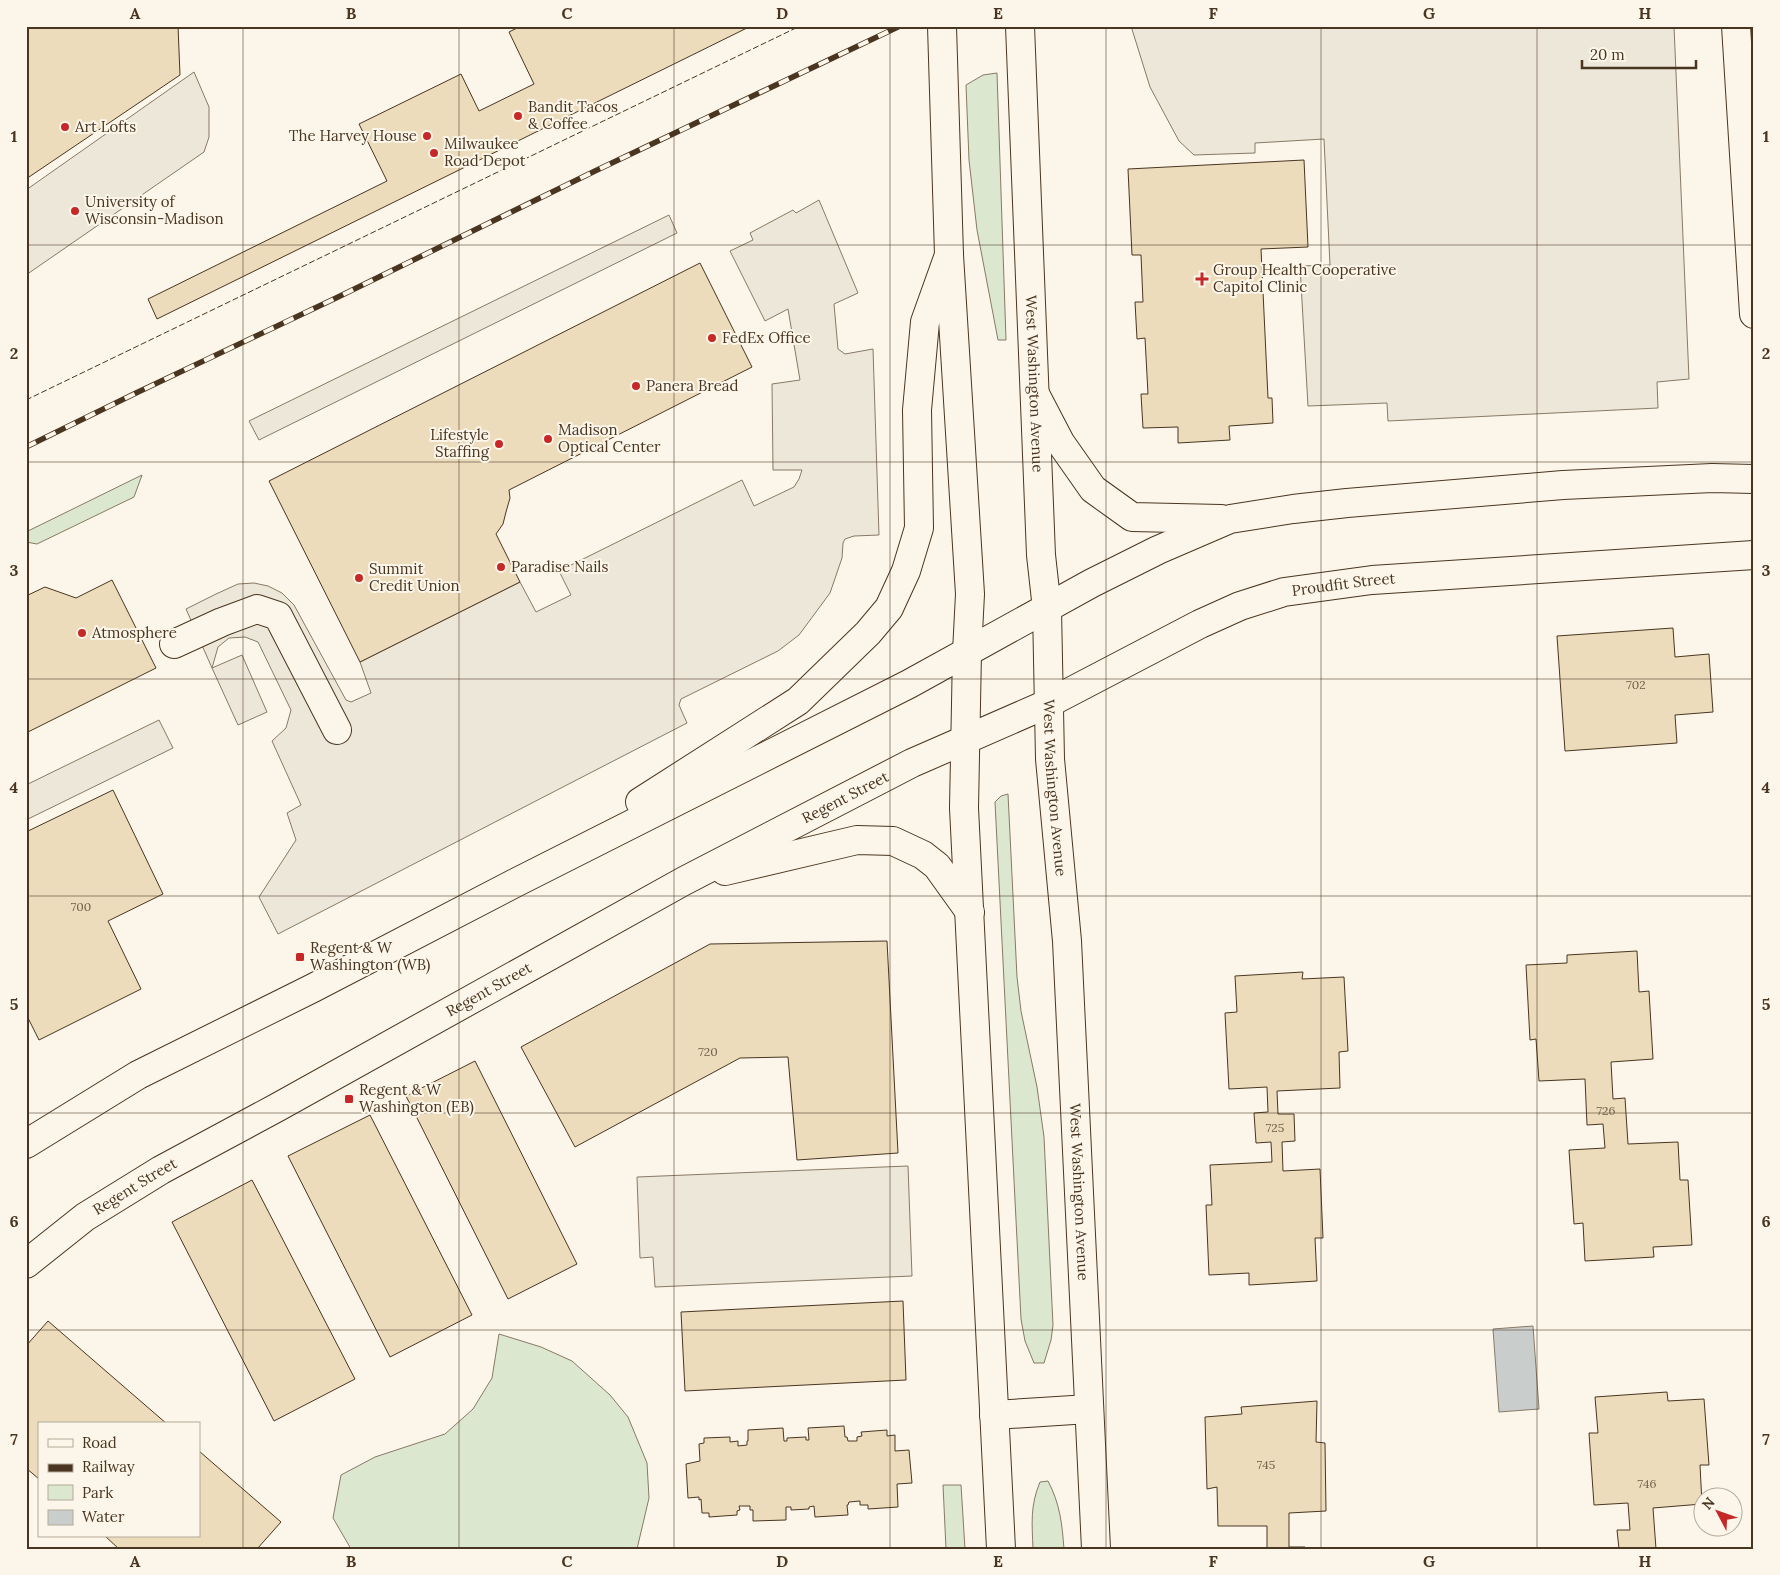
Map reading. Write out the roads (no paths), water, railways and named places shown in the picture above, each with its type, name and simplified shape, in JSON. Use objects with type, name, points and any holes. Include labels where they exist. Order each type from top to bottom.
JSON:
[{"type":"main road","points":[[942,26],[949,255],[970,594],[966,652],[964,808],[1001,1549]]},
{"type":"main road","name":"West Washington Avenue","points":[[1020,26],[1042,555],[1047,609],[1050,760],[1067,941],[1096,1549]]},
{"type":"main road","points":[[1736,26],[1754,314]]},
{"type":"main road","points":[[515,883],[798,701],[868,633],[889,608],[906,571],[918,528],[917,410],[926,322],[949,255]]},
{"type":"main road","points":[[1035,394],[1060,442],[1093,488],[1132,517],[1230,519],[1292,509],[1347,503],[1554,486],[1712,478],[1754,479]]},
{"type":"main road","points":[[26,1144],[138,1075],[900,689],[1158,550],[1230,519]]},
{"type":"main road","name":"Proudfit Street","points":[[965,741],[1048,704],[1200,624],[1240,606],[1284,592],[1372,580],[1754,555]]},
{"type":"main road","points":[[174,644],[222,622],[257,609],[278,616],[337,730]]},
{"type":"main road","name":"Regent Street","points":[[26,1264],[84,1217],[161,1170],[684,881],[912,763],[965,741]]},
{"type":"main road","points":[[684,881],[857,840],[893,841],[938,866],[970,912]]},
{"type":"main road","points":[[994,1415],[1089,1409]]},
{"type":"water","points":[[1533,1326],[1539,1409],[1499,1412],[1493,1329]]},
{"type":"railway","points":[[26,447],[595,171],[900,26]]},
{"type":"place","name":"Bandit Tacos & Coffee","points":[[518,116]]},
{"type":"place","name":"Art Lofts","points":[[65,127]]},
{"type":"place","name":"The Harvey House","points":[[427,136]]},
{"type":"place","name":"Milwaukee Road Depot","points":[[434,153]]},
{"type":"place","name":"University of Wisconsin-Madison","points":[[75,211]]},
{"type":"place","name":"Group Health Cooperative Capitol Clinic","points":[[1202,279]]},
{"type":"place","name":"FedEx Office","points":[[712,338]]},
{"type":"place","name":"Panera Bread","points":[[636,386]]},
{"type":"place","name":"Madison Optical Center","points":[[548,439]]},
{"type":"place","name":"Lifestyle Staffing","points":[[499,444]]},
{"type":"place","name":"Paradise Nails","points":[[501,567]]},
{"type":"place","name":"Summit Credit Union","points":[[359,578]]},
{"type":"place","name":"Atmosphere","points":[[82,633]]},
{"type":"place","name":"Regent & W Washington (WB)","points":[[300,957]]},
{"type":"place","name":"Regent & W Washington (EB)","points":[[349,1099]]}]
